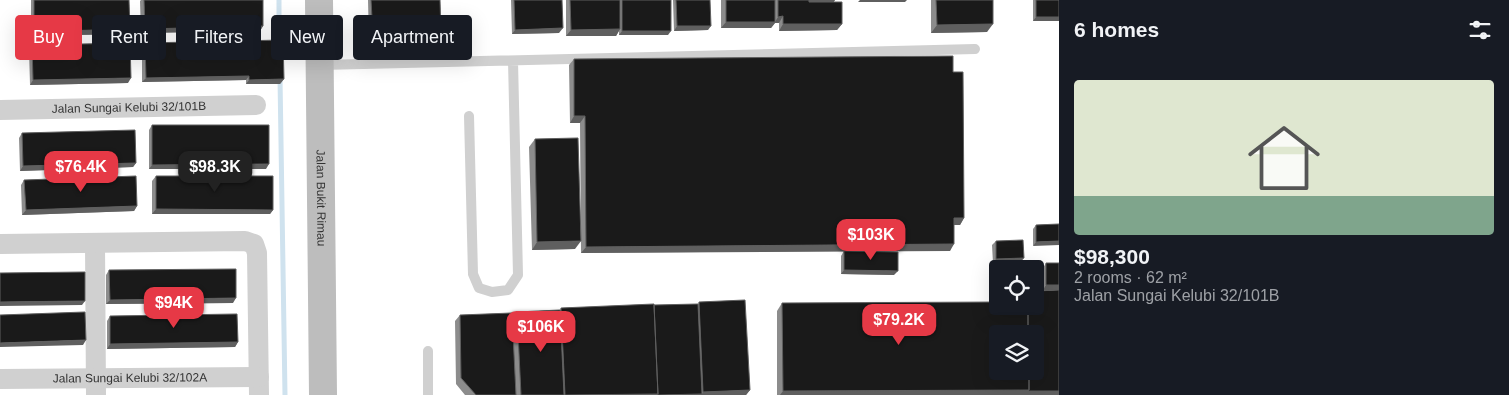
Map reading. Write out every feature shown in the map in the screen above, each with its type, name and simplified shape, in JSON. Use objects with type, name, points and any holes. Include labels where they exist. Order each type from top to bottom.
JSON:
[{"type":"street","name":"Jalan Bukit Rimau","points":[[319,0],[322,395]]},
{"type":"street","name":"Jalan Sungai Kelubi 32/101B","points":[[0,110],[256,105]]},
{"type":"street","points":[[0,244],[245,241],[254,244],[257,252],[259,386]]},
{"type":"street","points":[[95,243],[96,386]]},
{"type":"street","name":"Jalan Sungai Kelubi 32/102A","points":[[0,379],[96,386],[259,386]]},
{"type":"lane","points":[[319,66],[975,49]]},
{"type":"lane","points":[[469,116],[473,274],[479,288],[492,292],[508,290],[518,275],[513,61]]},
{"type":"lane","points":[[428,351],[428,395]]},
{"type":"building","points":[[34,0],[129,0],[130,15],[92,15],[92,30],[82,30],[82,15],[34,15]]},
{"type":"building","points":[[144,0],[263,0],[263,26],[261,26],[261,15],[176,15],[176,28],[166,28],[166,15],[145,15]]},
{"type":"building","points":[[371,0],[440,0],[440,15],[372,15]]},
{"type":"building","points":[[514,0],[562,0],[563,28],[515,30]]},
{"type":"building","points":[[570,0],[620,0],[620,29],[571,30]]},
{"type":"building","points":[[622,0],[671,0],[671,31],[622,31]]},
{"type":"building","points":[[676,0],[710,0],[711,26],[677,26]]},
{"type":"building","points":[[726,0],[775,0],[775,22],[726,22]]},
{"type":"building","points":[[778,0],[842,2],[842,24],[783,24],[783,16],[778,17]]},
{"type":"building","points":[[936,0],[993,0],[993,24],[937,25]]},
{"type":"building","points":[[1036,0],[1059,0],[1059,17],[1036,17]]},
{"type":"building","points":[[261,40],[271,40],[271,60],[284,60],[284,79],[249,80],[249,76],[146,78],[145,60],[166,60],[166,43],[176,42],[176,60],[261,60]]},
{"type":"building","points":[[82,44],[92,44],[92,60],[130,60],[131,78],[33,80],[32,60],[82,60]]},
{"type":"building","points":[[953,56],[953,72],[963,72],[964,218],[954,218],[954,244],[586,247],[585,116],[574,116],[574,59]]},
{"type":"building","points":[[152,125],[269,125],[269,164],[152,165]]},
{"type":"building","points":[[135,130],[136,163],[23,166],[22,133]]},
{"type":"building","points":[[578,138],[581,241],[537,242],[535,139]]},
{"type":"building","points":[[136,176],[137,206],[26,210],[24,180]]},
{"type":"building","points":[[156,176],[273,176],[273,210],[156,209]]},
{"type":"building","points":[[1059,224],[1059,241],[1036,242],[1036,225]]},
{"type":"building","points":[[1023,240],[1024,258],[996,259],[996,241]]},
{"type":"building","points":[[844,251],[898,252],[898,271],[844,270]]},
{"type":"building","points":[[1046,263],[1059,263],[1059,285],[1046,285]]},
{"type":"building","points":[[236,269],[236,298],[110,300],[109,270]]},
{"type":"building","points":[[85,272],[85,301],[0,302],[0,273]]},
{"type":"building","points":[[1059,290],[1059,391],[1028,391],[1029,380],[1044,380],[1044,325],[1028,325],[1028,315],[1044,315],[1044,291]]},
{"type":"building","points":[[745,300],[750,390],[703,392],[699,302]]},
{"type":"building","points":[[989,302],[989,315],[1028,315],[1028,325],[989,325],[989,380],[1029,380],[1029,390],[783,391],[782,303]]},
{"type":"building","points":[[654,304],[658,394],[565,395],[561,308]]},
{"type":"building","points":[[698,304],[702,394],[658,395],[654,305]]},
{"type":"building","points":[[560,310],[564,395],[521,395],[517,312]]},
{"type":"building","points":[[85,312],[86,340],[0,343],[0,315]]},
{"type":"building","points":[[512,313],[516,395],[476,395],[461,378],[460,315]]},
{"type":"building","points":[[237,314],[238,342],[110,344],[110,316]]},
{"type":"waterway","points":[[279,0],[279,15]]},
{"type":"waterway","points":[[280,78],[285,395]]}]
